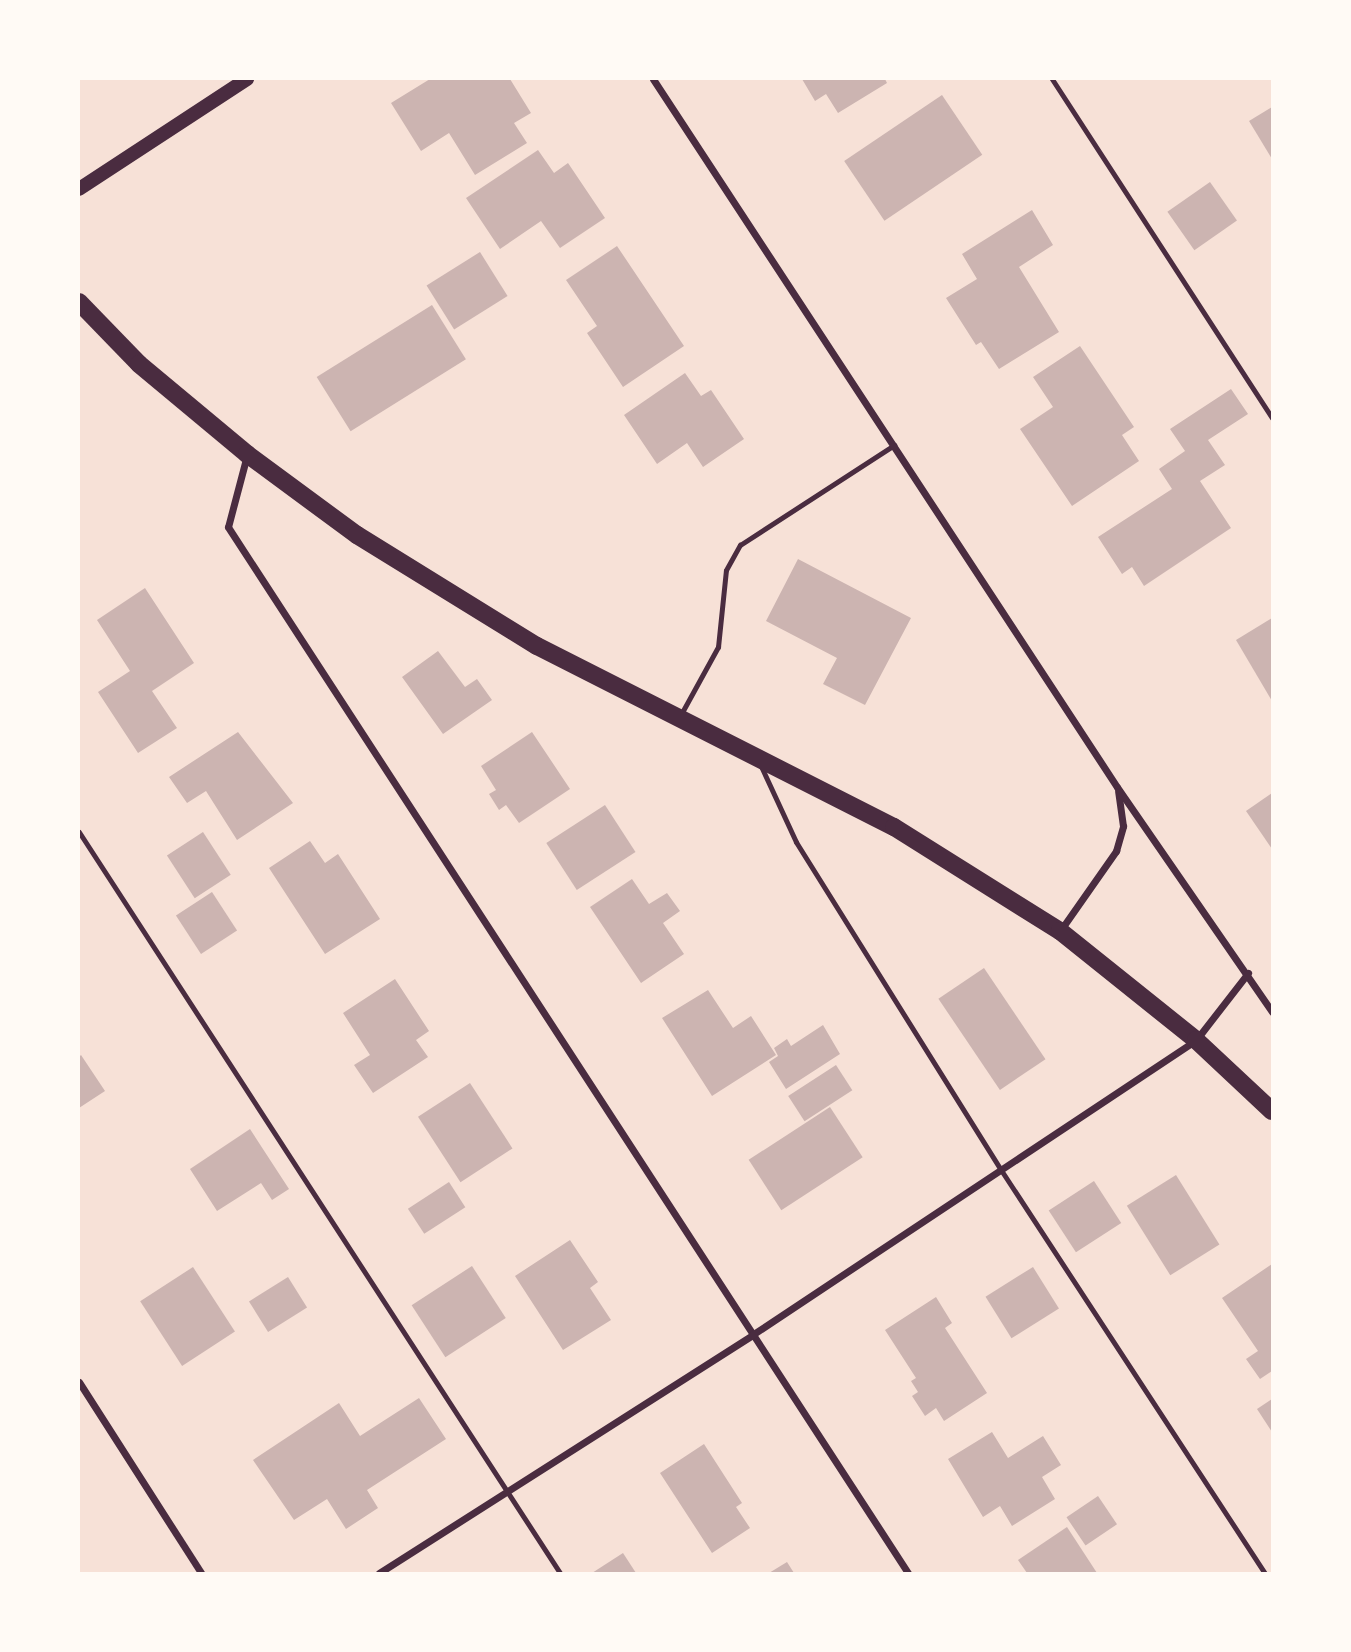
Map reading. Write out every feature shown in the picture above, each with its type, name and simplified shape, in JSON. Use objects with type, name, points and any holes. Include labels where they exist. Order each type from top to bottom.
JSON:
[{"type":"main road","points":[[79,189],[247,79]]},
{"type":"main road","points":[[79,302],[139,365],[247,454],[358,535],[537,646],[894,827],[1060,930],[1196,1040],[1272,1111]]},
{"type":"street","points":[[653,79],[1117,787],[1248,973],[1272,1012]]},
{"type":"street","points":[[247,454],[228,527],[908,1573]]},
{"type":"street","points":[[1060,930],[1116,851],[1123,826],[1117,787]]},
{"type":"street","points":[[379,1573],[752,1335],[1196,1040],[1248,973]]},
{"type":"street","points":[[79,1382],[201,1573]]},
{"type":"lane","points":[[1052,79],[1272,418]]},
{"type":"lane","points":[[679,718],[718,647],[726,570],[740,545],[894,446]]},
{"type":"lane","points":[[758,758],[796,842],[1001,1170],[1265,1573]]},
{"type":"lane","points":[[79,832],[560,1573]]},
{"type":"building","points":[[430,79],[510,79],[531,113],[514,123],[527,143],[475,175],[449,133],[421,151],[391,103]]},
{"type":"building","points":[[802,79],[885,79],[887,83],[838,113],[826,94],[815,101]]},
{"type":"building","points":[[942,95],[982,155],[884,221],[844,161]]},
{"type":"building","points":[[1272,107],[1272,159],[1249,121]]},
{"type":"building","points":[[538,150],[554,173],[568,163],[605,218],[560,248],[541,221],[500,249],[466,198]]},
{"type":"building","points":[[1210,182],[1237,221],[1194,250],[1167,212]]},
{"type":"building","points":[[1032,210],[1053,245],[1019,267],[1059,332],[999,369],[981,342],[976,345],[946,298],[977,279],[962,254]]},
{"type":"building","points":[[617,246],[684,346],[623,387],[587,333],[597,326],[566,280]]},
{"type":"building","points":[[480,252],[508,296],[454,329],[427,285]]},
{"type":"building","points":[[432,305],[466,359],[351,431],[317,377]]},
{"type":"building","points":[[1080,346],[1134,427],[1122,435],[1139,461],[1072,506],[1020,429],[1053,407],[1033,377]]},
{"type":"building","points":[[685,373],[701,396],[711,390],[744,439],[703,467],[687,443],[657,464],[624,415]]},
{"type":"building","points":[[1231,389],[1248,414],[1208,440],[1225,465],[1200,481],[1231,528],[1144,586],[1132,567],[1122,574],[1098,537],[1172,489],[1159,469],[1185,451],[1170,429]]},
{"type":"building","points":[[798,559],[911,618],[865,705],[823,684],[837,658],[766,621]]},
{"type":"building","points":[[145,588],[194,663],[152,691],[177,728],[138,753],[98,692],[130,671],[97,620]]},
{"type":"building","points":[[1272,618],[1272,701],[1236,640]]},
{"type":"building","points":[[438,651],[465,687],[477,679],[492,700],[443,734],[402,677]]},
{"type":"building","points":[[238,732],[293,803],[237,840],[206,791],[187,803],[169,777]]},
{"type":"building","points":[[532,732],[570,789],[519,823],[506,805],[499,810],[489,794],[496,790],[481,766]]},
{"type":"building","points":[[1272,793],[1272,849],[1246,811]]},
{"type":"building","points":[[605,805],[635,852],[577,890],[546,843]]},
{"type":"building","points":[[203,832],[231,875],[195,898],[167,855]]},
{"type":"building","points":[[310,841],[325,863],[338,854],[380,919],[325,954],[269,868]]},
{"type":"building","points":[[632,879],[649,904],[667,893],[680,911],[663,923],[684,954],[641,983],[590,907]]},
{"type":"building","points":[[212,892],[237,931],[201,954],[176,915]]},
{"type":"building","points":[[984,968],[1046,1059],[1000,1090],[938,999]]},
{"type":"building","points":[[395,979],[429,1031],[416,1040],[428,1057],[373,1093],[354,1065],[370,1055],[343,1013]]},
{"type":"building","points":[[708,990],[733,1028],[751,1016],[776,1055],[712,1096],[662,1018]]},
{"type":"building","points":[[823,1025],[840,1054],[786,1089],[769,1062],[778,1056],[774,1048],[787,1039],[791,1046]]},
{"type":"building","points":[[81,1055],[105,1091],[79,1108],[79,1057]]},
{"type":"building","points":[[836,1065],[852,1090],[805,1121],[788,1096]]},
{"type":"building","points":[[470,1083],[512,1148],[460,1182],[418,1117]]},
{"type":"building","points":[[830,1107],[863,1157],[781,1210],[749,1160]]},
{"type":"building","points":[[250,1129],[289,1189],[272,1200],[261,1183],[217,1211],[190,1169]]},
{"type":"building","points":[[1176,1175],[1219,1245],[1170,1275],[1127,1206]]},
{"type":"building","points":[[1094,1181],[1121,1223],[1076,1252],[1049,1210]]},
{"type":"building","points":[[449,1182],[465,1207],[424,1234],[408,1209]]},
{"type":"building","points":[[570,1240],[598,1282],[590,1288],[611,1320],[563,1350],[515,1276]]},
{"type":"building","points":[[1272,1264],[1272,1371],[1260,1379],[1246,1359],[1258,1351],[1222,1298]]},
{"type":"building","points":[[472,1266],[506,1318],[445,1357],[412,1305]]},
{"type":"building","points":[[193,1267],[235,1332],[182,1366],[140,1301]]},
{"type":"building","points":[[1033,1267],[1059,1309],[1011,1338],[986,1297]]},
{"type":"building","points":[[288,1277],[307,1308],[268,1332],[249,1301]]},
{"type":"building","points":[[936,1297],[952,1323],[945,1328],[987,1393],[944,1421],[936,1408],[925,1416],[912,1396],[918,1392],[911,1381],[916,1378],[885,1330]]},
{"type":"building","points":[[419,1398],[446,1439],[367,1490],[378,1508],[346,1529],[327,1499],[294,1520],[253,1460],[339,1403],[360,1436]]},
{"type":"building","points":[[1272,1399],[1272,1432],[1257,1409]]},
{"type":"building","points":[[992,1432],[1008,1458],[1043,1436],[1061,1465],[1042,1477],[1055,1499],[1012,1526],[1000,1506],[983,1517],[948,1459]]},
{"type":"building","points":[[704,1444],[742,1503],[736,1507],[750,1528],[712,1553],[660,1473]]},
{"type":"building","points":[[1098,1496],[1117,1524],[1086,1545],[1066,1517]]},
{"type":"building","points":[[1067,1527],[1097,1573],[1027,1573],[1018,1560]]},
{"type":"building","points":[[623,1553],[636,1573],[592,1573]]},
{"type":"building","points":[[787,1562],[794,1573],[769,1573]]}]
